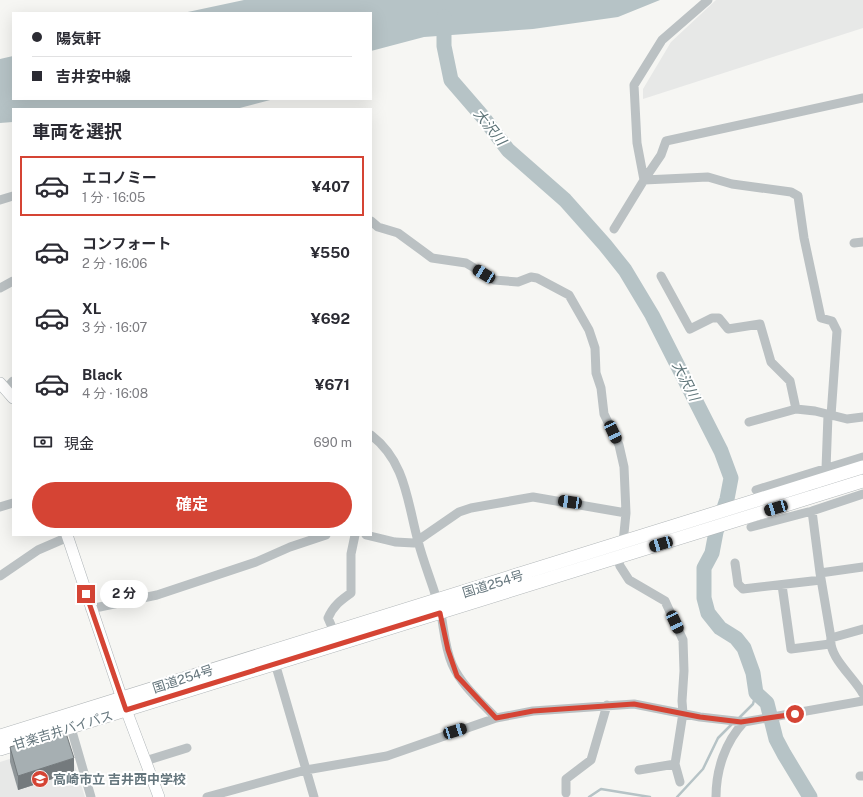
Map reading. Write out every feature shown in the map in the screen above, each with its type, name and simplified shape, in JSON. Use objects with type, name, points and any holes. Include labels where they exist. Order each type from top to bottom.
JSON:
[{"type":"highway","name":"国道254号","points":[[124,704],[275,663],[623,543],[863,467]]},
{"type":"highway","name":"国道254号","points":[[124,704],[334,632],[439,607],[691,535],[749,522],[863,485]]},
{"type":"highway","name":"甘楽吉井バイパス","points":[[0,750],[71,728],[124,704]]},
{"type":"highway","name":"甘楽吉井バイパス","points":[[0,736],[124,704]]},
{"type":"main road","points":[[67,536],[90,609],[159,797]]},
{"type":"street","points":[[644,180],[637,143],[634,85],[662,40],[708,0]]},
{"type":"street","points":[[614,229],[661,155],[666,141],[863,98]]},
{"type":"street","points":[[644,180],[708,177],[732,184],[791,192],[798,196],[804,238],[821,318],[832,321],[837,331],[829,415],[826,469]]},
{"type":"street","points":[[0,200],[12,196]]},
{"type":"street","points":[[372,222],[378,227],[398,233],[432,258],[466,263],[494,280],[518,282],[531,277],[537,278],[569,295],[589,330],[595,348],[596,373],[601,388],[604,414],[619,445],[624,467],[626,512],[623,543]]},
{"type":"street","points":[[661,276],[690,329],[712,318],[719,318],[728,330],[760,324],[771,362],[790,381],[796,410]]},
{"type":"street","points":[[0,288],[12,282]]},
{"type":"street","points":[[749,422],[796,410],[815,411],[847,419],[863,417]]},
{"type":"street","points":[[372,436],[390,453],[396,462],[410,503],[418,541],[439,607],[448,650],[457,676],[496,718]]},
{"type":"street","points":[[756,490],[863,457]]},
{"type":"street","points":[[840,501],[863,485]]},
{"type":"street","points":[[749,522],[812,511],[840,501],[863,485]]},
{"type":"street","points":[[370,536],[395,542],[414,543],[459,512],[471,508],[528,498],[570,502],[626,512]]},
{"type":"street","points":[[0,507],[12,503]]},
{"type":"street","points":[[812,511],[820,576],[833,654],[857,683],[863,694]]},
{"type":"street","points":[[0,576],[38,550],[67,536]]},
{"type":"street","points":[[90,609],[156,595],[256,562],[290,547],[323,536]]},
{"type":"street","points":[[334,632],[328,618],[337,603],[351,593],[351,554],[355,536]]},
{"type":"street","points":[[617,556],[620,566],[630,580],[665,601],[681,634],[684,647],[683,713],[675,764],[680,782]]},
{"type":"street","points":[[735,563],[740,588],[743,590],[782,585],[863,567]]},
{"type":"street","points":[[782,585],[791,649],[830,641],[863,629]]},
{"type":"street","points":[[275,663],[314,797]]},
{"type":"street","points":[[207,797],[306,770],[387,756],[496,718],[533,711],[634,704],[743,722],[758,721],[863,701]]},
{"type":"street","points":[[566,793],[566,779],[591,760],[607,705]]},
{"type":"street","points":[[716,797],[716,779],[730,738],[743,722]]},
{"type":"street","points":[[71,728],[91,797]]},
{"type":"street","points":[[145,761],[187,748]]},
{"type":"street","points":[[639,770],[675,764]]},
{"type":"shaded area","points":[[244,0],[660,0],[618,17],[533,29],[424,37],[372,51],[372,12],[188,12]]},
{"type":"shaded area","points":[[716,0],[863,0],[863,28],[643,99],[643,89],[671,42]]},
{"type":"shaded area","points":[[12,56],[12,100],[270,100],[240,108],[12,108],[12,122],[0,123],[0,59]]},
{"type":"shaded area","name":"高崎市立 吉井西中学校","points":[[67,741],[85,797],[0,797],[0,762]]},
{"type":"building","points":[[65,730],[74,758],[18,776],[10,747]]},
{"type":"waterway","name":"大沢川","points":[[444,17],[444,46],[451,80],[483,117],[508,150],[565,200],[625,270],[652,315],[721,451],[731,478],[727,499],[716,532],[712,553],[704,568],[704,598],[708,613],[720,628],[736,638],[744,648],[753,673],[756,693],[767,703],[776,739],[810,797]]},
{"type":"waterway","points":[[738,719],[753,704],[756,693]]},
{"type":"waterway","points":[[677,797],[703,769],[718,738],[733,723]]},
{"type":"waterway","points":[[589,797],[601,789],[650,797]]},
{"type":"place","name":"高崎市立 吉井西中学校","points":[[40,779]]},
{"type":"route","points":[[86,594],[126,710],[440,613],[448,650],[457,676],[496,718],[533,711],[634,704],[700,717],[741,722],[758,721],[795,714]]}]
